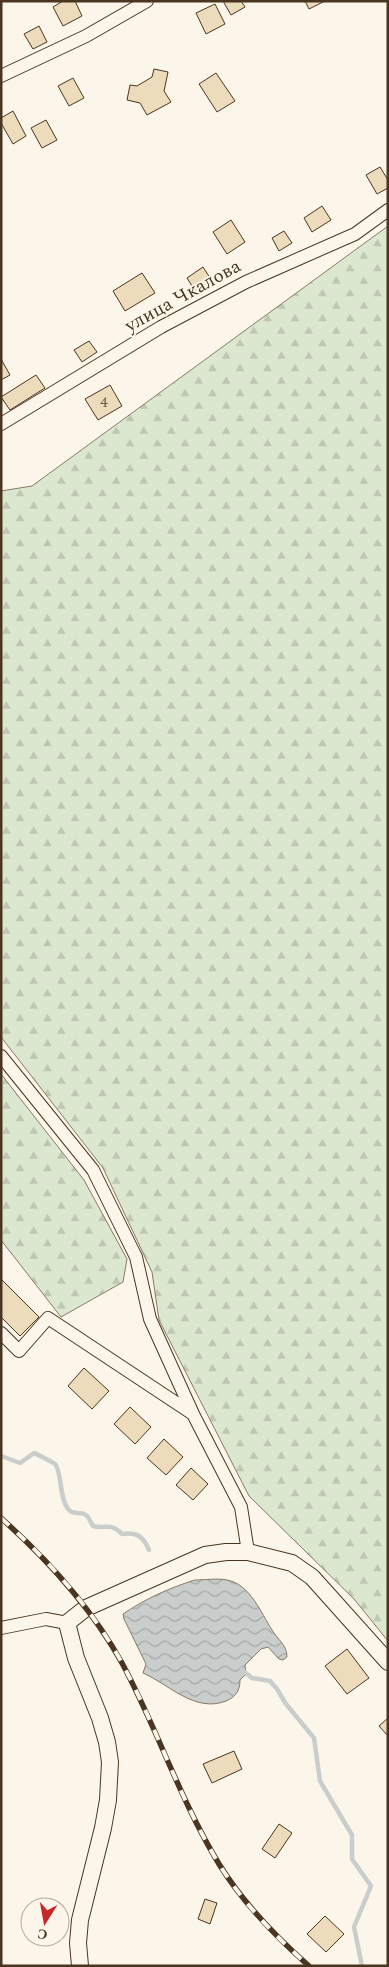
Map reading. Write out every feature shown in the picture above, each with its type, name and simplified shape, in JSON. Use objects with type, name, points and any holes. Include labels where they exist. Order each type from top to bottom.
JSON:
[{"type":"street","points":[[1,76],[86,36],[147,1]]},
{"type":"street","name":"улица Чкалова","points":[[1,424],[161,327],[246,282],[355,234],[388,210]]},
{"type":"street","points":[[1,1056],[92,1170],[136,1258],[150,1319],[193,1414],[242,1507],[248,1552]]},
{"type":"street","points":[[1,1333],[19,1351],[48,1318],[193,1414]]},
{"type":"street","points":[[1,1628],[46,1619],[67,1623],[86,1608],[205,1555],[226,1552],[248,1552],[292,1563],[312,1577],[388,1662]]},
{"type":"street","points":[[67,1623],[76,1658],[100,1718],[107,1742],[110,1762],[108,1800],[103,1828],[80,1920],[78,1943],[80,1966]]},
{"type":"green space","points":[[388,226],[388,1641],[354,1599],[249,1496],[159,1320],[152,1272],[103,1168],[1,1037],[1,491],[32,486]]},
{"type":"green space","points":[[1,1074],[84,1180],[127,1259],[123,1282],[61,1317],[1,1240]]},
{"type":"water","points":[[195,1580],[227,1580],[242,1587],[254,1600],[287,1653],[287,1657],[283,1660],[279,1659],[268,1647],[261,1649],[245,1665],[246,1674],[240,1680],[235,1695],[226,1701],[215,1704],[193,1701],[143,1673],[146,1664],[123,1614],[158,1594]]},
{"type":"building","points":[[63,1],[75,1],[82,16],[63,26],[53,7]]},
{"type":"building","points":[[223,1],[241,1],[245,7],[231,15]]},
{"type":"building","points":[[305,1],[325,1],[309,9]]},
{"type":"building","points":[[215,4],[225,24],[206,34],[196,13]]},
{"type":"building","points":[[39,26],[47,42],[33,49],[24,34]]},
{"type":"building","points":[[154,69],[168,72],[164,91],[171,102],[147,115],[140,103],[127,100],[130,85],[137,86],[152,77]]},
{"type":"building","points":[[216,73],[235,101],[217,112],[199,84]]},
{"type":"building","points":[[73,78],[84,98],[69,106],[58,86]]},
{"type":"building","points":[[13,111],[26,136],[13,144],[1,123],[1,118]]},
{"type":"building","points":[[46,120],[57,140],[42,148],[31,128]]},
{"type":"building","points":[[380,167],[388,180],[388,188],[377,194],[366,175]]},
{"type":"building","points":[[322,206],[331,220],[312,232],[304,218]]},
{"type":"building","points":[[231,220],[245,242],[227,254],[213,232]]},
{"type":"building","points":[[284,231],[292,243],[279,251],[272,238]]},
{"type":"building","points":[[203,267],[214,284],[197,294],[187,278]]},
{"type":"building","points":[[142,273],[155,293],[125,311],[113,291]]},
{"type":"building","points":[[89,341],[97,352],[82,362],[74,350]]},
{"type":"building","points":[[1,359],[10,375],[1,380]]},
{"type":"building","points":[[36,375],[45,388],[10,410],[1,397]]},
{"type":"building","points":[[110,385],[122,406],[98,420],[85,399]]},
{"type":"building","points":[[1,1279],[39,1317],[20,1336],[1,1317]]},
{"type":"building","points":[[84,1368],[109,1391],[92,1409],[68,1386]]},
{"type":"building","points":[[130,1407],[151,1427],[135,1444],[114,1424]]},
{"type":"building","points":[[164,1439],[183,1457],[166,1475],[147,1458]]},
{"type":"building","points":[[191,1468],[208,1484],[193,1500],[176,1485]]},
{"type":"building","points":[[347,1649],[369,1678],[347,1694],[325,1666]]},
{"type":"building","points":[[388,1718],[388,1736],[379,1726]]},
{"type":"building","points":[[234,1751],[242,1769],[212,1783],[203,1764]]},
{"type":"building","points":[[279,1824],[292,1833],[275,1858],[262,1849]]},
{"type":"building","points":[[205,1899],[217,1903],[210,1924],[198,1919]]},
{"type":"building","points":[[325,1916],[344,1934],[326,1952],[307,1934]]},
{"type":"waterway","points":[[1,1456],[20,1463],[34,1453],[54,1463],[59,1473],[64,1500],[71,1512],[85,1514],[93,1526],[114,1528],[122,1534],[136,1534],[142,1538],[149,1550]]},
{"type":"waterway","points":[[242,1670],[252,1678],[270,1681],[314,1738],[320,1781],[352,1835],[352,1859],[371,1886],[354,1927],[362,1966]]},
{"type":"railway","points":[[1,1518],[68,1585],[97,1623],[110,1642],[135,1688],[192,1815],[219,1864],[238,1892],[260,1918],[309,1966]]}]
